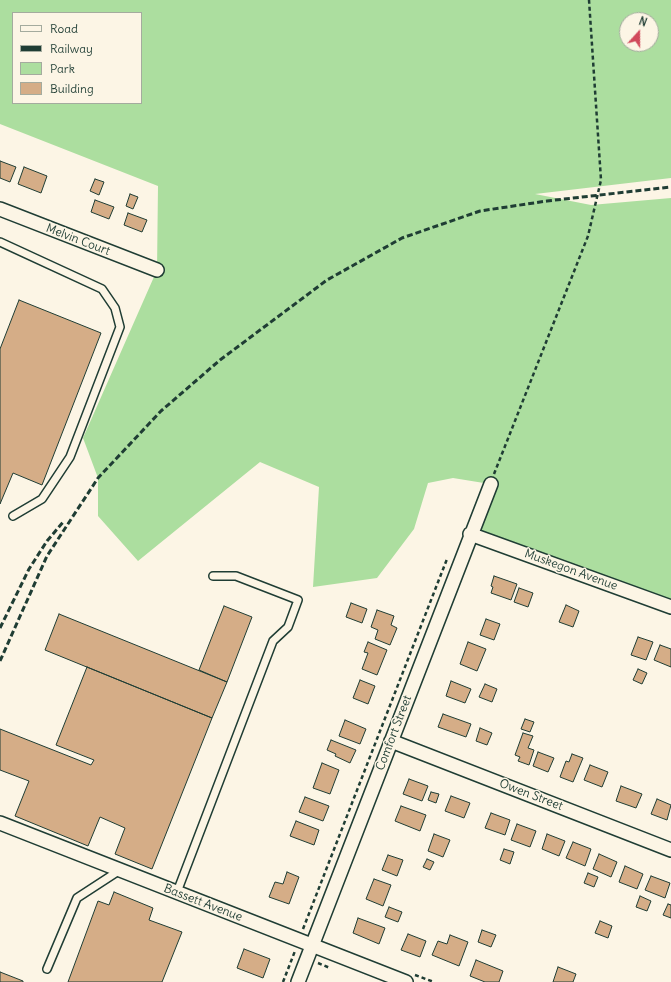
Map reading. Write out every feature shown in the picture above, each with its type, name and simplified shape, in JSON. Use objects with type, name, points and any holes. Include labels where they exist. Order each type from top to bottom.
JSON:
[{"type":"street","name":"Melvin Court","points":[[0,209],[157,270]]},
{"type":"street","name":"Comfort Street","points":[[298,982],[490,484]]},
{"type":"street","name":"Muskegon Avenue","points":[[470,534],[671,607]]},
{"type":"street","name":"Owen Street","points":[[391,741],[671,850]]},
{"type":"street","name":"Bassett Avenue","points":[[0,823],[406,982]]},
{"type":"lane","points":[[0,242],[102,288],[115,308],[120,327],[70,457],[42,499],[13,516]]},
{"type":"lane","points":[[177,892],[273,641],[288,628],[298,600],[236,576],[213,576]]},
{"type":"lane","points":[[47,969],[77,898],[120,870]]},
{"type":"path","points":[[490,484],[588,236],[601,180],[589,0]]},
{"type":"path","points":[[282,982],[447,559]]},
{"type":"green space","points":[[0,0],[671,0],[671,178],[535,194],[591,205],[671,198],[671,607],[470,534],[490,484],[453,478],[428,483],[414,529],[377,578],[313,587],[319,487],[260,462],[138,561],[98,516],[98,478],[83,438],[157,270],[158,186],[0,124]]},
{"type":"building","points":[[0,161],[16,167],[10,182],[0,178]]},
{"type":"building","points":[[24,167],[47,176],[41,193],[18,184]]},
{"type":"building","points":[[95,179],[104,182],[99,195],[90,191]]},
{"type":"building","points":[[130,194],[138,197],[133,209],[126,206]]},
{"type":"building","points":[[95,200],[114,207],[109,219],[91,212]]},
{"type":"building","points":[[128,213],[147,220],[142,232],[124,225]]},
{"type":"building","points":[[19,300],[101,333],[42,485],[13,473],[0,504],[0,349]]},
{"type":"building","points":[[494,576],[517,584],[511,600],[491,593],[493,587],[491,586]]},
{"type":"building","points":[[519,588],[533,593],[528,607],[514,602]]},
{"type":"building","points":[[351,603],[367,609],[362,623],[346,617]]},
{"type":"building","points":[[566,605],[579,611],[573,627],[559,622]]},
{"type":"building","points":[[224,606],[252,617],[227,682],[199,670]]},
{"type":"building","points":[[377,610],[394,616],[391,625],[397,628],[390,645],[375,639],[378,630],[371,627]]},
{"type":"building","points":[[59,614],[227,682],[212,718],[45,650]]},
{"type":"building","points":[[486,619],[500,624],[494,640],[480,635]]},
{"type":"building","points":[[638,637],[653,642],[646,660],[631,655]]},
{"type":"building","points":[[368,642],[387,650],[377,675],[362,669],[368,653],[364,652]]},
{"type":"building","points":[[468,642],[486,649],[477,671],[460,664]]},
{"type":"building","points":[[660,645],[671,649],[671,667],[654,660]]},
{"type":"building","points":[[87,667],[212,718],[152,869],[115,854],[125,828],[100,817],[88,846],[15,816],[29,781],[0,770],[0,729],[91,765],[94,760],[56,745]]},
{"type":"building","points":[[638,669],[647,673],[642,684],[633,680]]},
{"type":"building","points":[[360,680],[375,686],[368,704],[353,698]]},
{"type":"building","points":[[451,681],[471,689],[465,703],[446,696]]},
{"type":"building","points":[[485,684],[497,689],[492,702],[479,697]]},
{"type":"building","points":[[443,714],[471,724],[466,737],[438,727]]},
{"type":"building","points":[[525,719],[534,722],[530,732],[521,729]]},
{"type":"building","points":[[345,720],[366,729],[360,744],[339,736]]},
{"type":"building","points":[[480,728],[492,733],[487,745],[476,741]]},
{"type":"building","points":[[523,733],[533,736],[528,748],[534,750],[529,765],[518,761],[520,757],[515,755]]},
{"type":"building","points":[[331,740],[356,750],[350,763],[335,756],[336,754],[327,750]]},
{"type":"building","points":[[538,752],[554,758],[548,772],[533,766]]},
{"type":"building","points":[[572,754],[583,758],[573,782],[560,777],[566,761],[569,762]]},
{"type":"building","points":[[322,763],[339,770],[330,794],[313,788]]},
{"type":"building","points":[[590,765],[608,772],[602,787],[584,780]]},
{"type":"building","points":[[409,779],[428,786],[422,801],[403,794]]},
{"type":"building","points":[[621,786],[642,794],[636,808],[616,801]]},
{"type":"building","points":[[431,792],[439,794],[436,803],[428,800]]},
{"type":"building","points":[[451,796],[470,803],[464,818],[445,811]]},
{"type":"building","points":[[305,797],[329,806],[323,821],[299,812]]},
{"type":"building","points":[[657,799],[671,805],[667,820],[651,814]]},
{"type":"building","points":[[401,806],[426,815],[420,831],[395,821]]},
{"type":"building","points":[[491,813],[510,820],[505,835],[485,828]]},
{"type":"building","points":[[296,821],[319,830],[314,845],[290,836]]},
{"type":"building","points":[[517,824],[536,831],[530,847],[511,840]]},
{"type":"building","points":[[434,834],[450,840],[443,857],[428,851]]},
{"type":"building","points":[[547,834],[565,841],[559,856],[542,849]]},
{"type":"building","points":[[573,842],[591,849],[585,866],[566,858]]},
{"type":"building","points":[[504,849],[514,852],[510,864],[500,860]]},
{"type":"building","points":[[599,854],[617,862],[611,877],[593,869]]},
{"type":"building","points":[[388,855],[403,860],[397,876],[382,870]]},
{"type":"building","points":[[427,859],[434,862],[430,870],[423,867]]},
{"type":"building","points":[[625,866],[643,874],[637,889],[619,882]]},
{"type":"building","points":[[287,872],[299,877],[289,904],[269,897],[275,882],[283,884]]},
{"type":"building","points":[[588,873],[598,877],[594,887],[584,883]]},
{"type":"building","points":[[651,876],[670,883],[665,898],[645,890]]},
{"type":"building","points":[[374,879],[391,885],[383,906],[366,899]]},
{"type":"building","points":[[114,892],[153,908],[149,920],[182,932],[162,982],[68,982],[98,901],[109,905]]},
{"type":"building","points":[[640,896],[651,901],[647,911],[636,907]]},
{"type":"building","points":[[668,904],[671,905],[671,918],[663,915]]},
{"type":"building","points":[[389,907],[402,912],[398,922],[385,917]]},
{"type":"building","points":[[358,918],[385,928],[379,944],[353,933]]},
{"type":"building","points":[[600,921],[612,926],[608,938],[595,933]]},
{"type":"building","points":[[482,930],[496,935],[491,947],[478,942]]},
{"type":"building","points":[[408,934],[426,941],[420,957],[401,950]]},
{"type":"building","points":[[450,935],[468,942],[459,966],[432,955],[438,941],[447,944]]},
{"type":"building","points":[[244,949],[270,959],[263,978],[237,968]]},
{"type":"building","points":[[476,960],[503,971],[499,982],[485,982],[470,976]]},
{"type":"building","points":[[558,967],[576,974],[573,982],[553,982]]},
{"type":"building","points":[[0,972],[23,981],[23,982],[0,982]]},
{"type":"railway","points":[[0,661],[47,556],[98,478],[161,411],[220,360],[327,280],[402,238],[480,211],[547,201],[671,187]]},
{"type":"railway","points":[[0,628],[29,569],[47,541],[64,521]]}]
